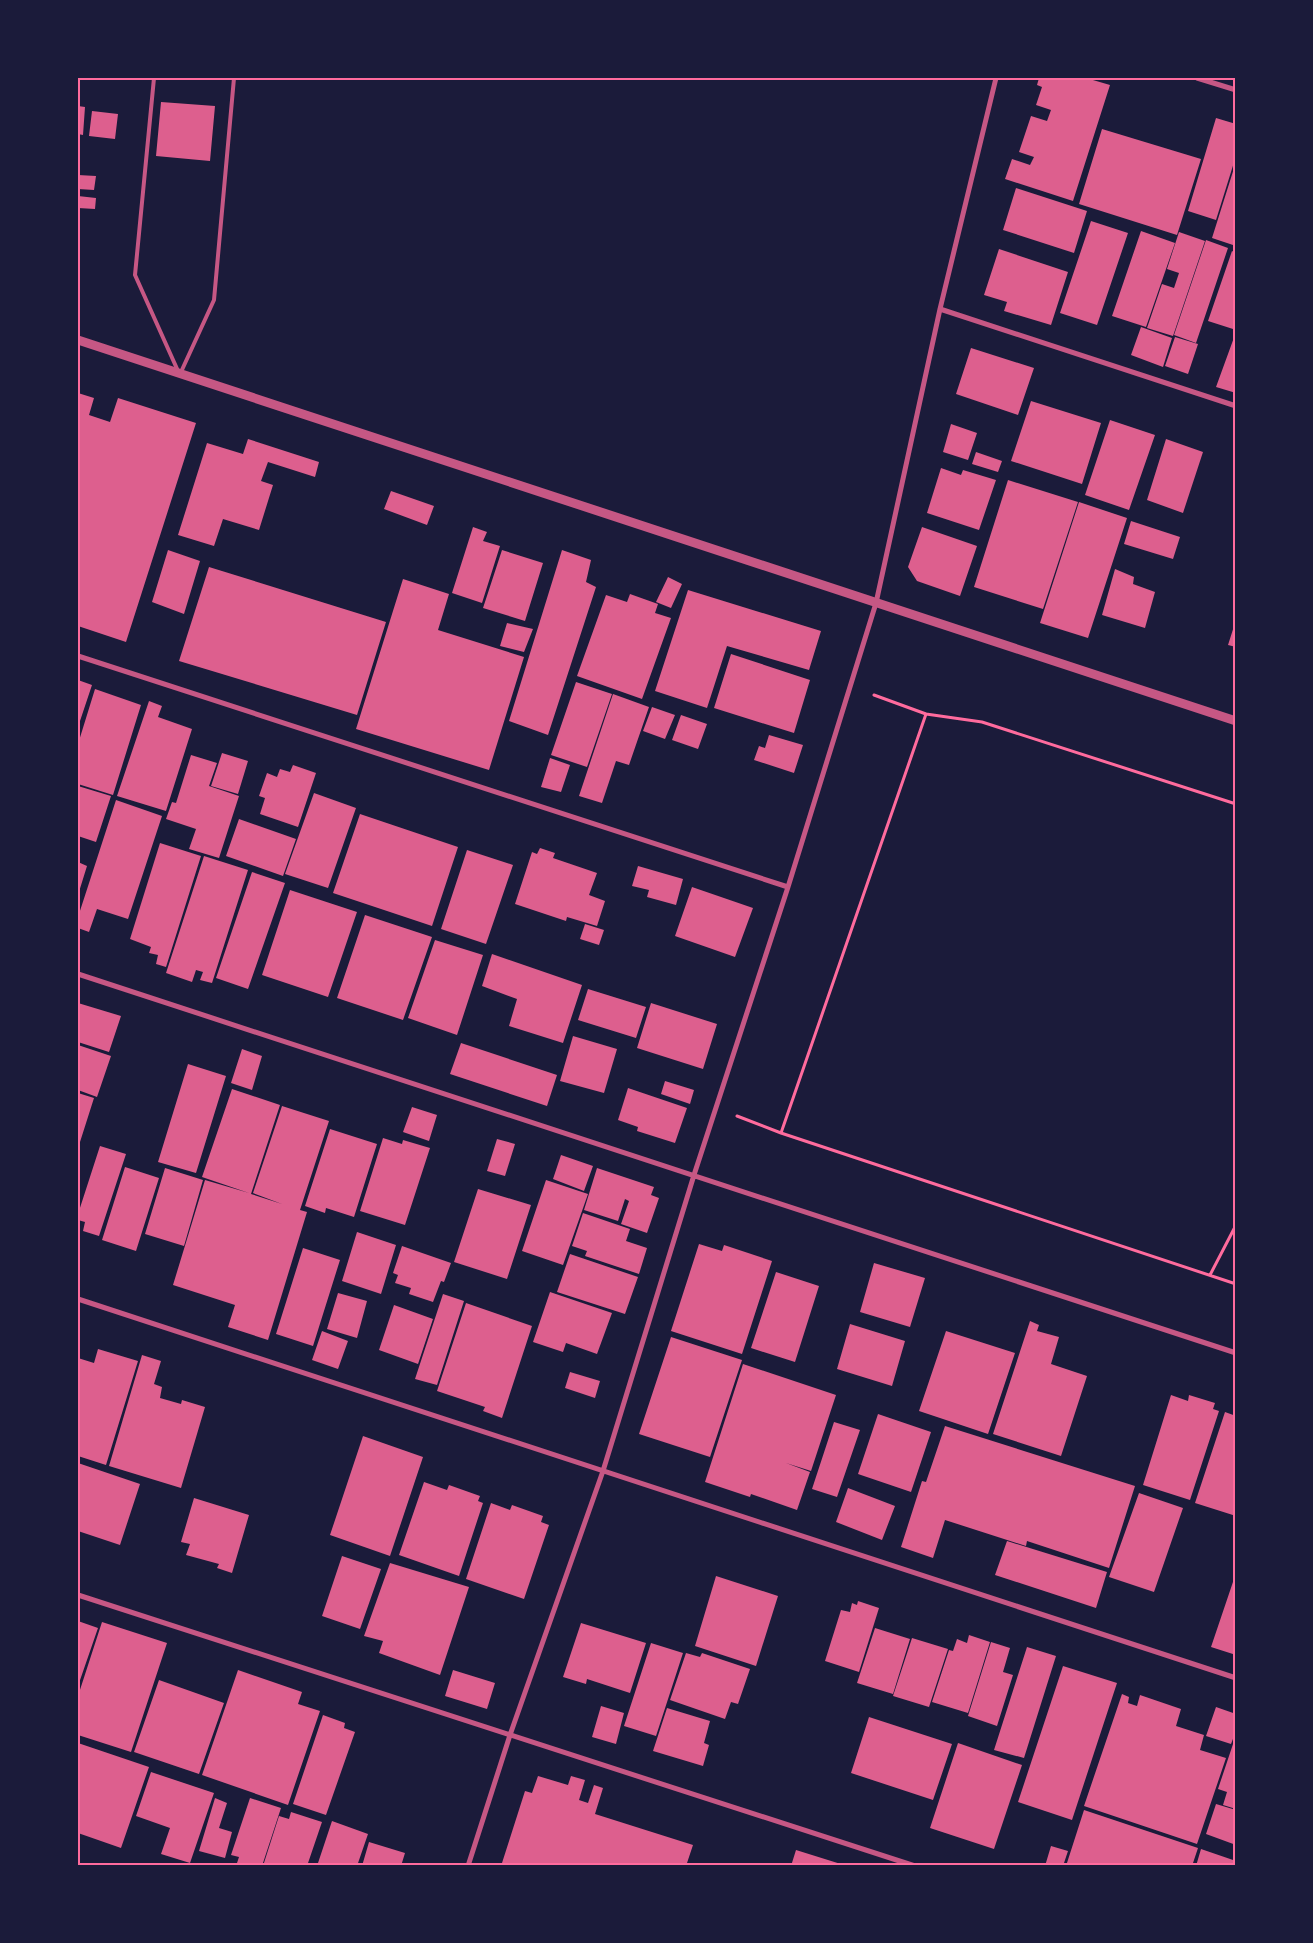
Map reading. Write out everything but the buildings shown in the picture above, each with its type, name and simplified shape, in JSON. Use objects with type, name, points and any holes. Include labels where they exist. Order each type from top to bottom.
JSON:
[{"type":"street","points":[[468,1866],[510,1735],[603,1471],[694,1175],[788,887],[876,603],[940,309],[996,78]]},
{"type":"street","points":[[1197,78],[1236,90]]},
{"type":"street","points":[[940,309],[1236,406]]},
{"type":"street","points":[[78,340],[1236,721]]},
{"type":"street","points":[[78,656],[788,887]]},
{"type":"street","points":[[78,974],[1236,1353]]},
{"type":"street","points":[[78,1300],[1236,1678]]},
{"type":"street","points":[[78,1595],[915,1866]]},
{"type":"lane","points":[[154,78],[135,275],[180,375]]},
{"type":"lane","points":[[180,375],[214,300],[234,78]]},
{"type":"path","points":[[874,695],[926,714],[982,722],[1236,804]]},
{"type":"path","points":[[781,1133],[926,714]]},
{"type":"path","points":[[737,1116],[781,1133],[1236,1284]]},
{"type":"path","points":[[1210,1275],[1236,1225]]}]
